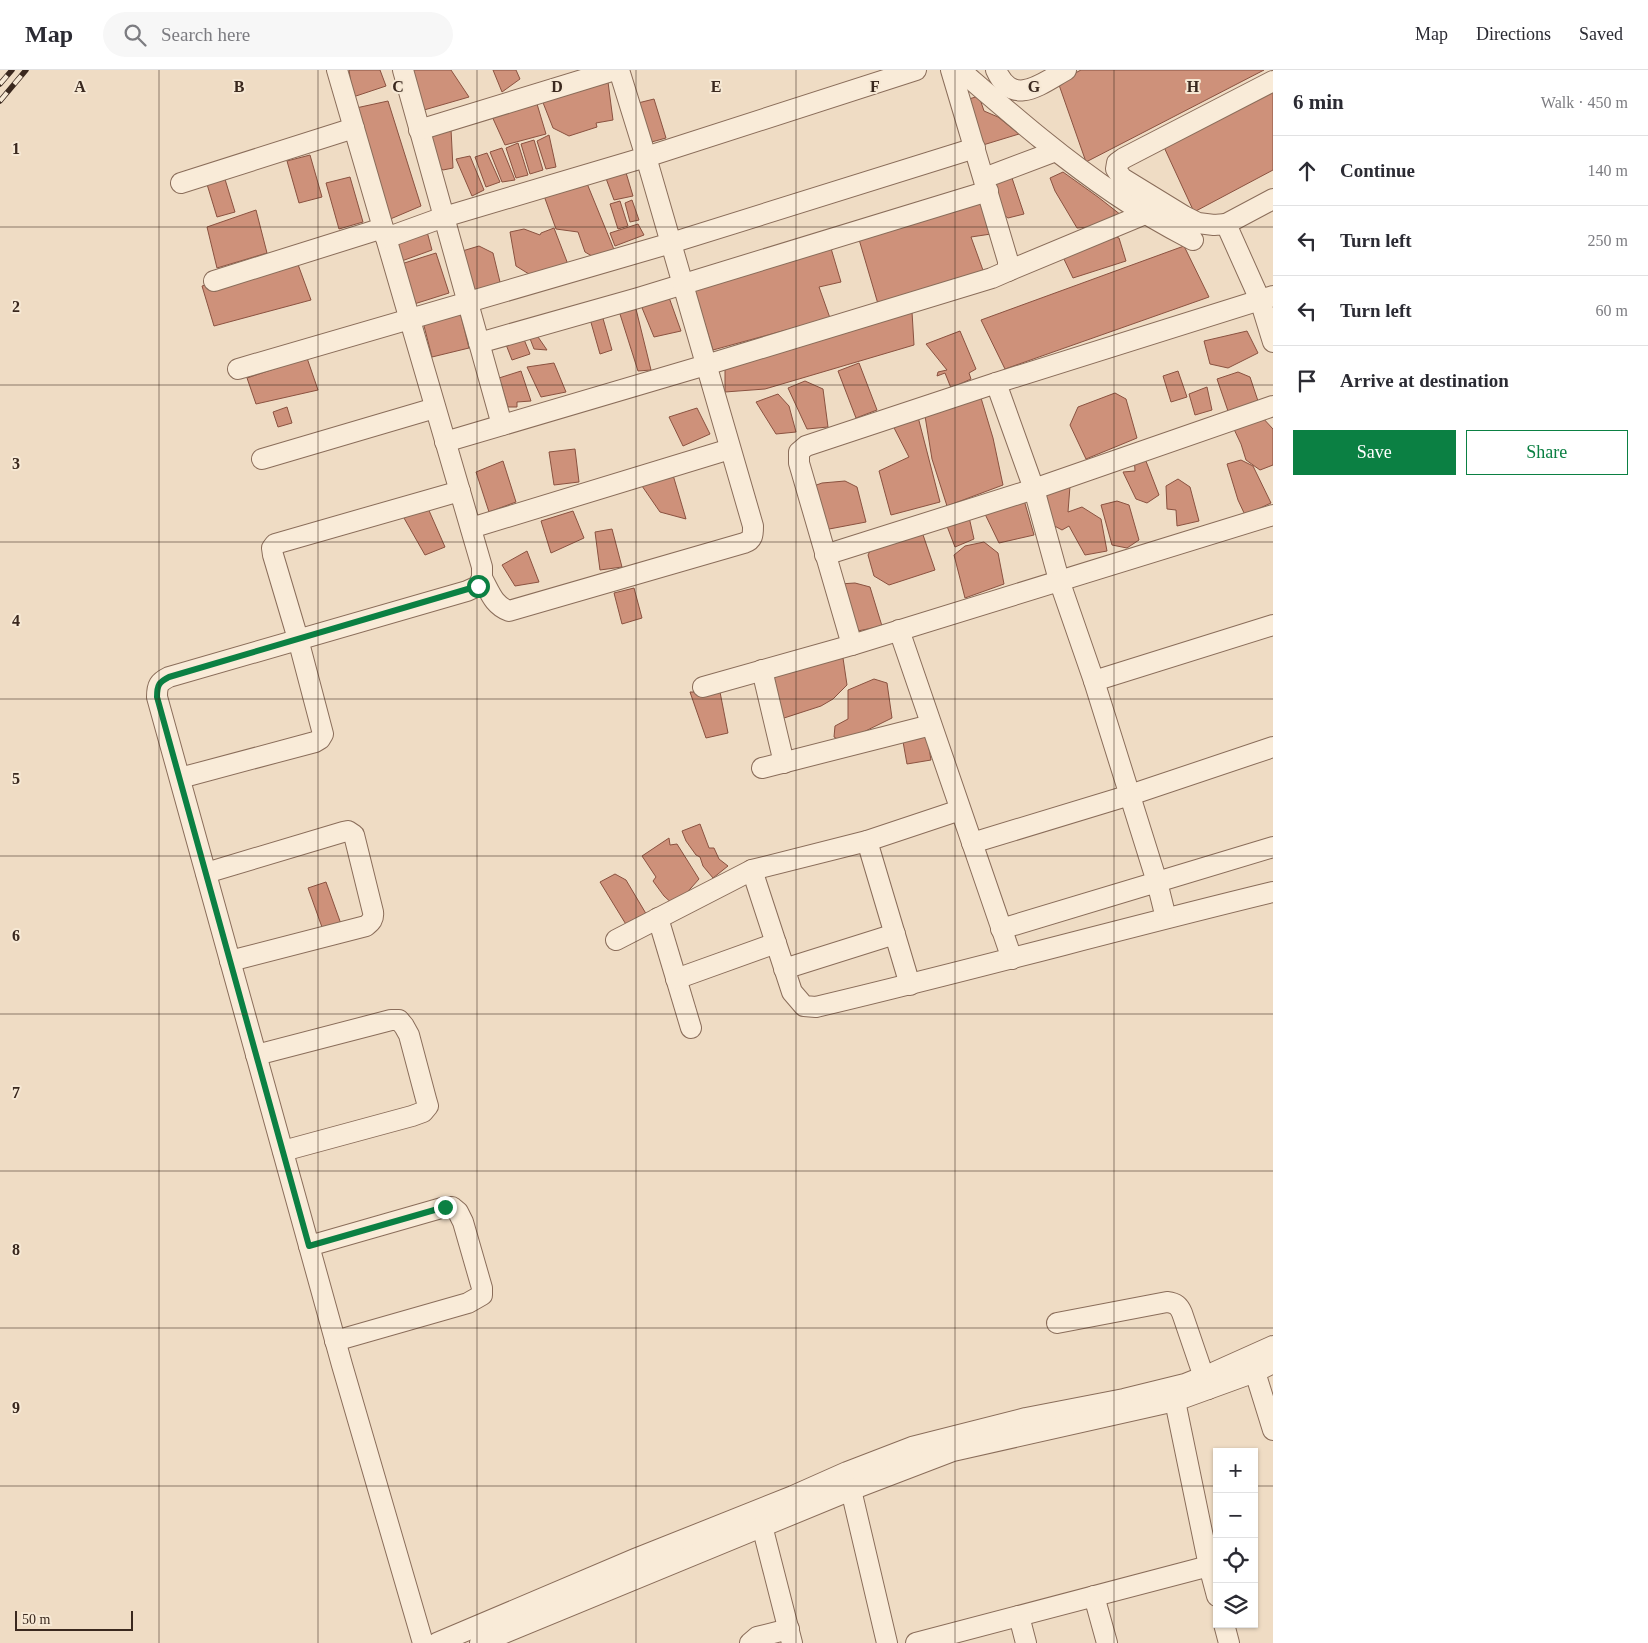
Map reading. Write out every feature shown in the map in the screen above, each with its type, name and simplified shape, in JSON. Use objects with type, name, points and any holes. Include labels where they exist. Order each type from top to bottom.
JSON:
[{"type":"street","points":[[337,70],[482,567],[482,578],[478,586],[467,591],[169,677],[161,681],[157,686],[157,697],[335,1341],[423,1643]]},
{"type":"street","points":[[403,70],[502,425]]},
{"type":"street","points":[[419,130],[615,70]]},
{"type":"street","points":[[482,578],[500,607],[509,610],[750,541],[753,535],[753,526],[646,156],[619,70]]},
{"type":"street","points":[[214,281],[444,218],[916,70]]},
{"type":"street","points":[[951,70],[1008,261],[1008,271]]},
{"type":"street","points":[[960,70],[1027,128],[1113,193],[1145,214],[1193,240]]},
{"type":"street","points":[[996,70],[1006,86],[1020,91],[1029,90],[1066,70]]},
{"type":"street","points":[[1273,81],[1117,163],[1116,170],[1122,178],[1198,223],[1226,224],[1273,199]]},
{"type":"street","points":[[181,183],[354,128]]},
{"type":"street","points":[[238,369],[671,243],[975,148]]},
{"type":"street","points":[[479,343],[540,327],[683,284],[986,185],[1056,151]]},
{"type":"street","points":[[445,442],[992,278],[1145,214]]},
{"type":"street","points":[[1226,224],[1266,298],[1273,342]]},
{"type":"street","points":[[852,645],[799,463],[799,452],[806,446],[996,383],[1266,298]]},
{"type":"street","points":[[996,383],[1034,489],[1060,580],[1157,882],[1166,918]]},
{"type":"street","points":[[825,554],[1034,489],[1273,406]]},
{"type":"street","points":[[262,459],[436,408]]},
{"type":"street","points":[[470,528],[730,449]]},
{"type":"street","points":[[180,778],[315,742],[323,734],[273,555],[272,548],[275,544],[460,491]]},
{"type":"street","points":[[703,687],[852,645],[1273,515]]},
{"type":"street","points":[[1094,681],[1273,624]]},
{"type":"street","points":[[899,630],[1012,959]]},
{"type":"street","points":[[762,670],[784,763]]},
{"type":"street","points":[[762,768],[931,725]]},
{"type":"street","points":[[972,843],[1130,795],[1273,746]]},
{"type":"street","points":[[616,940],[752,870],[868,841],[960,810]]},
{"type":"street","points":[[206,873],[343,832],[348,831],[354,835],[374,916],[372,921],[366,926],[230,961]]},
{"type":"street","points":[[868,841],[910,985]]},
{"type":"street","points":[[1001,929],[1273,847]]},
{"type":"street","points":[[752,870],[792,992],[804,1006],[816,1007],[910,985],[1273,892]]},
{"type":"street","points":[[658,918],[691,1028]]},
{"type":"street","points":[[784,969],[895,934]]},
{"type":"street","points":[[676,979],[776,943]]},
{"type":"street","points":[[256,1055],[391,1020],[399,1020],[409,1036],[428,1106],[423,1112],[412,1116],[282,1152]]},
{"type":"street","points":[[309,1246],[445,1207],[452,1207],[458,1212],[463,1222],[482,1288],[482,1295],[468,1303],[335,1341]]},
{"type":"street","points":[[1057,1323],[1167,1302],[1174,1303],[1182,1313],[1206,1383]]},
{"type":"street","points":[[849,1481],[953,1451],[1174,1401],[1273,1346]]},
{"type":"street","points":[[480,1643],[760,1518],[849,1481],[912,1447],[932,1441],[1026,1418],[1124,1399],[1185,1384],[1206,1383],[1264,1368],[1273,1430]]},
{"type":"street","points":[[1174,1401],[1214,1583]]},
{"type":"street","points":[[849,1481],[887,1643]]},
{"type":"street","points":[[750,1643],[757,1637],[790,1636],[760,1518]]},
{"type":"street","points":[[437,1643],[626,1563],[760,1518]]},
{"type":"street","points":[[916,1643],[1209,1566]]},
{"type":"street","points":[[1094,1596],[1107,1643]]},
{"type":"street","points":[[1019,1616],[1026,1643]]},
{"type":"street","points":[[1225,1628],[1229,1643]]},
{"type":"building","points":[[349,70],[380,70],[386,86],[353,97]]},
{"type":"building","points":[[407,70],[451,70],[469,97],[424,110]]},
{"type":"building","points":[[493,70],[516,70],[520,79],[502,92]]},
{"type":"building","points":[[1081,70],[1264,70],[1086,162],[1058,82]]},
{"type":"building","points":[[608,82],[613,120],[596,123],[597,127],[569,136],[553,128],[540,95]]},
{"type":"building","points":[[1273,89],[1273,170],[1194,212],[1163,145]]},
{"type":"building","points":[[979,96],[984,111],[998,117],[1019,134],[983,145],[962,101]]},
{"type":"building","points":[[654,99],[666,138],[648,143],[634,104]]},
{"type":"building","points":[[388,101],[421,206],[388,220],[356,108]]},
{"type":"building","points":[[537,104],[546,134],[505,145],[490,112]]},
{"type":"building","points":[[451,129],[453,168],[443,170],[432,163],[425,134]]},
{"type":"building","points":[[549,135],[556,167],[546,169],[537,141]]},
{"type":"building","points":[[534,140],[543,170],[530,174],[521,144]]},
{"type":"building","points":[[518,143],[528,175],[516,178],[506,148]]},
{"type":"building","points":[[502,148],[515,180],[502,182],[490,152]]},
{"type":"building","points":[[487,153],[500,182],[486,187],[475,157]]},
{"type":"building","points":[[310,155],[322,197],[299,203],[287,161]]},
{"type":"building","points":[[470,156],[484,190],[472,196],[456,159]]},
{"type":"building","points":[[624,166],[633,196],[614,200],[604,173]]},
{"type":"building","points":[[1063,172],[1121,215],[1092,227],[1077,228],[1055,191],[1050,178]]},
{"type":"building","points":[[224,176],[235,212],[217,217],[206,181]]},
{"type":"building","points":[[350,177],[363,222],[339,229],[326,183]]},
{"type":"building","points":[[1012,178],[1024,214],[1008,218],[997,210],[989,182]]},
{"type":"building","points":[[586,181],[615,252],[597,259],[585,252],[578,232],[556,229],[543,193]]},
{"type":"building","points":[[632,200],[639,220],[630,222],[625,203]]},
{"type":"building","points":[[979,200],[991,234],[971,237],[984,273],[878,304],[858,236]]},
{"type":"building","points":[[620,201],[628,226],[618,229],[610,204]]},
{"type":"building","points":[[256,210],[267,253],[217,268],[207,227]]},
{"type":"building","points":[[638,224],[644,235],[615,246],[610,233]]},
{"type":"building","points":[[426,228],[432,250],[399,262],[392,239]]},
{"type":"building","points":[[554,228],[569,267],[537,279],[516,266],[510,232],[524,229],[540,235]]},
{"type":"building","points":[[1109,235],[1119,238],[1126,261],[1073,278],[1062,255]]},
{"type":"building","points":[[830,245],[841,282],[819,287],[830,318],[713,350],[704,321],[691,292],[695,286]]},
{"type":"building","points":[[479,246],[493,253],[500,282],[472,293],[459,252]]},
{"type":"building","points":[[1184,246],[1209,297],[1005,369],[981,320]]},
{"type":"building","points":[[436,253],[449,293],[411,305],[398,265]]},
{"type":"building","points":[[296,259],[311,300],[214,326],[202,286]]},
{"type":"building","points":[[666,289],[681,331],[654,337],[638,298]]},
{"type":"building","points":[[635,305],[651,370],[638,371],[619,311]]},
{"type":"building","points":[[460,312],[469,348],[432,357],[423,322]]},
{"type":"building","points":[[912,312],[914,345],[765,389],[725,392],[725,367]]},
{"type":"building","points":[[602,315],[612,350],[600,354],[590,319]]},
{"type":"building","points":[[960,331],[976,369],[969,373],[971,379],[951,388],[945,373],[937,376],[938,372],[947,370],[926,344]]},
{"type":"building","points":[[1247,331],[1258,353],[1228,368],[1210,364],[1204,341]]},
{"type":"building","points":[[536,334],[547,350],[534,349],[529,336]]},
{"type":"building","points":[[523,337],[530,354],[512,360],[505,342]]},
{"type":"building","points":[[307,358],[318,390],[256,404],[247,378]]},
{"type":"building","points":[[554,363],[566,392],[541,397],[527,367]]},
{"type":"building","points":[[859,363],[877,410],[856,418],[838,371]]},
{"type":"building","points":[[521,371],[531,401],[517,402],[517,407],[508,407],[499,378]]},
{"type":"building","points":[[1178,371],[1187,397],[1171,402],[1163,376]]},
{"type":"building","points":[[1238,372],[1250,377],[1259,404],[1229,414],[1217,379]]},
{"type":"building","points":[[805,381],[823,389],[828,427],[807,429],[788,388]]},
{"type":"building","points":[[1207,387],[1212,410],[1195,415],[1189,394]]},
{"type":"building","points":[[1115,393],[1126,399],[1137,438],[1086,459],[1070,425],[1078,407]]},
{"type":"building","points":[[778,394],[789,406],[796,432],[776,434],[756,402]]},
{"type":"building","points":[[981,398],[993,438],[1003,485],[947,506],[932,459],[925,416]]},
{"type":"building","points":[[287,407],[292,423],[278,427],[273,412]]},
{"type":"building","points":[[697,408],[710,434],[683,446],[669,417]]},
{"type":"building","points":[[1261,416],[1273,429],[1273,465],[1260,470],[1246,460],[1232,425]]},
{"type":"building","points":[[918,417],[940,502],[891,515],[879,471],[909,457],[891,422]]},
{"type":"building","points":[[575,449],[579,482],[554,485],[549,452]]},
{"type":"building","points":[[1134,454],[1144,456],[1159,495],[1147,503],[1136,499],[1123,472],[1135,471]]},
{"type":"building","points":[[1241,460],[1253,466],[1271,503],[1245,515],[1238,500],[1227,464]]},
{"type":"building","points":[[503,461],[516,502],[489,512],[476,472]]},
{"type":"building","points":[[673,475],[686,519],[660,512],[642,486]]},
{"type":"building","points":[[1178,479],[1190,487],[1199,521],[1177,526],[1176,510],[1167,509],[1166,486]]},
{"type":"building","points":[[845,481],[857,487],[866,522],[824,530],[811,487],[822,483]]},
{"type":"building","points":[[1070,486],[1068,512],[1082,507],[1101,519],[1107,551],[1085,555],[1069,526],[1062,530],[1049,523],[1036,489]]},
{"type":"building","points":[[1024,500],[1034,535],[999,543],[984,512]]},
{"type":"building","points":[[1117,501],[1129,505],[1139,540],[1127,548],[1112,545],[1101,505]]},
{"type":"building","points":[[427,506],[445,547],[425,555],[400,511]]},
{"type":"building","points":[[573,511],[584,538],[551,553],[541,521]]},
{"type":"building","points":[[969,517],[974,539],[955,547],[945,521]]},
{"type":"building","points":[[612,529],[622,567],[600,570],[595,532]]},
{"type":"building","points":[[921,529],[935,570],[889,585],[874,576],[868,555],[872,547]]},
{"type":"building","points":[[984,542],[998,553],[1004,584],[965,598],[954,555],[965,546]]},
{"type":"building","points":[[527,551],[539,582],[515,586],[502,565]]},
{"type":"building","points":[[855,583],[870,587],[882,626],[853,632],[839,584]]},
{"type":"building","points":[[634,588],[642,618],[622,624],[614,593]]},
{"type":"building","points":[[843,658],[847,685],[833,699],[821,706],[781,719],[765,672]]},
{"type":"building","points":[[874,679],[887,683],[892,718],[843,742],[834,737],[835,726],[848,719],[848,690]]},
{"type":"building","points":[[690,692],[720,692],[728,733],[706,738]]},
{"type":"building","points":[[918,734],[927,737],[931,760],[907,764],[902,736]]},
{"type":"building","points":[[700,824],[709,848],[714,848],[719,859],[728,866],[713,878],[703,866],[700,857],[696,855],[686,841],[682,831]]},
{"type":"building","points":[[669,838],[670,845],[677,844],[699,879],[675,906],[664,896],[653,881],[656,877],[642,856]]},
{"type":"building","points":[[615,874],[626,880],[648,917],[627,926],[600,882]]},
{"type":"building","points":[[326,882],[341,924],[323,930],[308,888]]},
{"type":"railway","points":[[0,84],[12,70]]},
{"type":"railway","points":[[0,101],[26,70]]},
{"type":"route","points":[[445,1207],[309,1246],[157,697],[157,686],[161,681],[169,677],[467,591],[478,586]]}]
